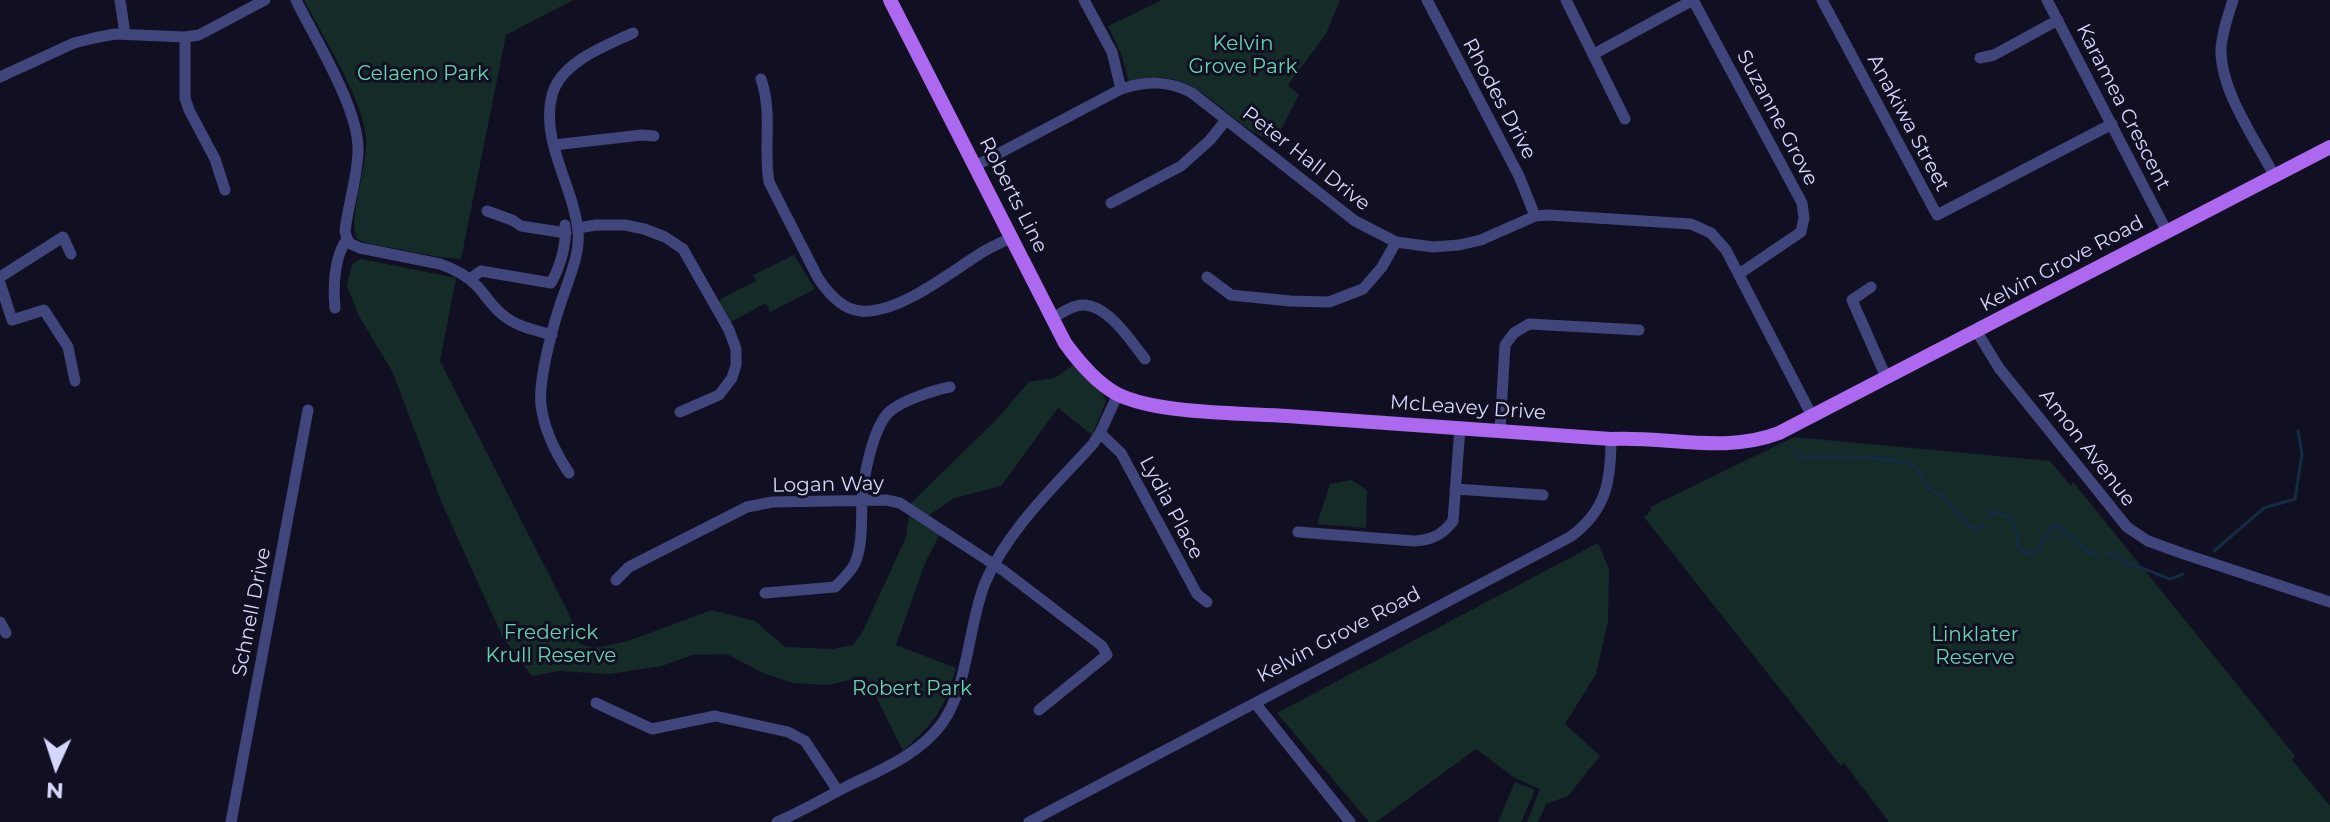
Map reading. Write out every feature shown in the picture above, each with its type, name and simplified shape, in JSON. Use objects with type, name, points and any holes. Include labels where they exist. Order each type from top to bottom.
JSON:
[{"type":"main road","name":"Roberts Line","points":[[890,0],[1065,343],[1078,361],[1118,394]]},
{"type":"main road","name":"Kelvin Grove Road","points":[[1812,416],[2274,175],[2328,152]]},
{"type":"main road","name":"McLeavey Drive","points":[[1118,394],[1161,406],[1204,410],[1611,439],[1735,444],[1767,437],[1812,416]]},
{"type":"street","points":[[120,0],[125,34]]},
{"type":"street","points":[[0,77],[74,43],[94,38],[125,34],[199,35],[265,0]]},
{"type":"street","points":[[296,0],[345,98],[355,128],[358,153],[345,231],[347,239],[360,248],[452,268],[470,279],[507,319],[552,335]]},
{"type":"street","points":[[1084,0],[1112,52],[1121,89]]},
{"type":"street","name":"Rhodes Drive","points":[[1427,0],[1519,176],[1535,216]]},
{"type":"street","points":[[1566,0],[1625,119]]},
{"type":"street","name":"Suzanne Grove","points":[[1594,54],[1693,0],[1802,203],[1804,218],[1801,232],[1739,274]]},
{"type":"street","name":"Anakiwa Street","points":[[1822,0],[1937,215],[2112,124]]},
{"type":"street","name":"Karamea Crescent","points":[[2047,0],[2167,232]]},
{"type":"street","points":[[2233,0],[2221,48],[2226,81],[2274,175]]},
{"type":"street","points":[[1980,58],[1994,55],[2058,20]]},
{"type":"street","points":[[569,473],[547,433],[541,403],[552,335],[571,276],[579,237],[550,129],[550,111],[553,93],[561,77],[587,54],[633,33]]},
{"type":"street","points":[[185,37],[185,98],[215,159],[225,190]]},
{"type":"street","points":[[761,79],[768,103],[766,167],[769,182],[818,278],[843,305],[859,311],[890,307],[1011,238]]},
{"type":"street","name":"Peter Hall Drive","points":[[975,166],[1121,89],[1154,82],[1180,87],[1192,93],[1355,221],[1396,242],[1433,247],[1459,245],[1481,240],[1535,216],[1571,215],[1691,224],[1720,240],[1812,416]]},
{"type":"street","points":[[1111,203],[1181,166],[1210,140],[1226,120]]},
{"type":"street","points":[[554,145],[654,136]]},
{"type":"street","points":[[470,279],[481,271],[551,283],[558,271],[566,229],[521,226],[487,211]]},
{"type":"street","points":[[578,228],[625,225],[665,237],[683,249],[729,330],[736,349],[732,378],[719,395],[680,412]]},
{"type":"street","points":[[0,277],[63,237],[71,254]]},
{"type":"street","points":[[335,308],[333,290],[342,246],[347,239]]},
{"type":"street","points":[[1207,277],[1231,295],[1329,302],[1363,289],[1382,267],[1396,242]]},
{"type":"street","points":[[0,283],[12,320],[44,310],[68,347],[75,381]]},
{"type":"street","points":[[1871,287],[1852,300],[1886,377]]},
{"type":"street","points":[[1053,318],[1084,305],[1110,315],[1145,359]]},
{"type":"street","points":[[1500,430],[1505,345],[1520,328],[1538,324],[1639,330]]},
{"type":"street","name":"Amon Avenue","points":[[1977,332],[1999,368],[2127,527],[2148,541],[2330,602]]},
{"type":"street","points":[[765,593],[835,587],[854,567],[859,551],[862,500],[874,441],[890,411],[930,390],[950,387]]},
{"type":"street","points":[[777,822],[908,755],[942,724],[955,698],[979,599],[994,565],[1029,514],[1100,433],[1118,394]]},
{"type":"street","name":"Schnell Drive","points":[[231,822],[308,410]]},
{"type":"street","points":[[1298,532],[1429,541],[1443,533],[1453,521],[1460,427]]},
{"type":"street","name":"Lydia Place","points":[[1100,433],[1121,453],[1197,594],[1207,602]]},
{"type":"street","name":"Kelvin Grove Road","points":[[1029,822],[1570,537],[1586,525],[1596,511],[1608,482],[1611,439]]},
{"type":"street","points":[[1455,489],[1543,495]]},
{"type":"street","name":"Logan Way","points":[[616,580],[629,567],[747,507],[772,502],[886,500],[900,503],[994,565],[1102,646],[1107,655],[1039,710]]},
{"type":"street","points":[[596,703],[652,729],[715,716],[788,732],[805,741],[838,791]]},
{"type":"street","points":[[1255,703],[1350,822]]},
{"type":"green space","name":"Celaeno Park","points":[[304,0],[573,0],[506,35],[461,259],[357,239],[355,218],[366,148],[363,121],[349,85]]},
{"type":"green space","name":"Kelvin Grove Park","points":[[1162,0],[1340,0],[1326,34],[1288,85],[1299,95],[1274,142],[1252,131],[1193,87],[1179,81],[1148,78],[1129,83],[1122,56],[1108,26]]},
{"type":"green space","points":[[794,255],[815,289],[770,312],[766,303],[725,325],[715,306],[722,298],[756,281],[753,275]]},
{"type":"green space","points":[[361,259],[456,278],[440,361],[568,612],[580,644],[594,648],[628,641],[712,610],[755,621],[785,647],[833,649],[853,645],[863,631],[906,537],[911,503],[996,420],[1029,382],[1055,378],[1073,365],[1102,392],[1106,401],[1092,435],[1058,408],[1001,486],[954,498],[925,518],[942,530],[925,563],[896,645],[956,668],[937,714],[903,751],[866,676],[828,685],[793,683],[763,673],[727,654],[692,655],[662,666],[609,674],[559,671],[532,676],[502,636],[442,503],[393,373],[359,316],[347,286],[352,264]]},
{"type":"green space","name":"Linklater Reserve","points":[[1794,437],[2050,461],[2071,486],[2073,482],[2295,756],[2292,760],[2330,806],[2330,822],[1889,822],[1644,517],[1652,510],[1650,507]]},
{"type":"green space","points":[[1351,480],[1367,490],[1366,528],[1317,524],[1330,484]]},
{"type":"green space","points":[[1598,543],[1609,569],[1608,621],[1596,674],[1565,724],[1600,756],[1568,796],[1546,804],[1538,822],[1527,822],[1540,789],[1515,778],[1476,749],[1376,822],[1369,822],[1277,713]]},
{"type":"green space","points":[[1515,782],[1535,790],[1521,822],[1498,822]]},
{"type":"waterway","points":[[2214,551],[2264,508],[2295,499],[2302,454],[2298,431]]},
{"type":"waterway","points":[[1795,449],[1801,457],[1875,458],[1913,466],[1928,487],[1942,496],[1964,520],[1979,529],[1983,525]]},
{"type":"waterway","points":[[1988,517],[1994,512],[2010,517],[2018,537],[2017,544],[2027,553],[2036,553],[2050,528],[2059,527],[2082,547],[2098,555]]},
{"type":"waterway","points":[[2107,554],[2170,579],[2183,574]]},
{"type":"park label","name":"Frederick Krull Reserve","points":[[551,644]]},
{"type":"park label","name":"Robert Park","points":[[912,689]]}]
